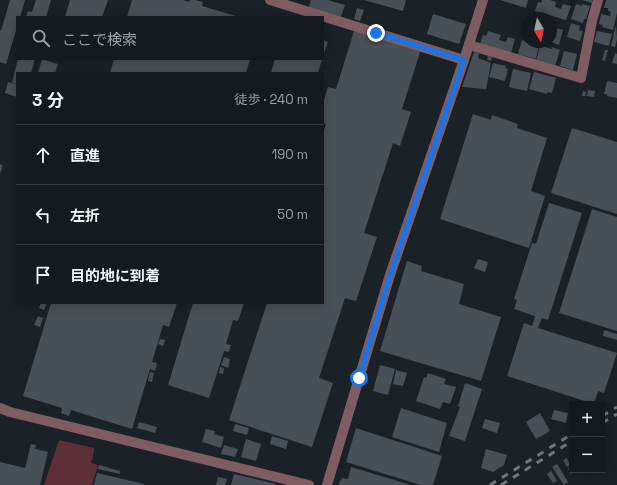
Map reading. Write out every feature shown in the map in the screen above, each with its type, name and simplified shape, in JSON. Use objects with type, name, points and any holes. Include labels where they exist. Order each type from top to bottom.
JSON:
[{"type":"street","points":[[270,0],[322,16]]},
{"type":"street","points":[[327,485],[390,275],[464,60],[483,0]]},
{"type":"street","points":[[469,45],[581,78],[592,21],[598,0]]},
{"type":"street","points":[[324,17],[464,60]]},
{"type":"street","points":[[1,409],[309,485]]},
{"type":"shaded area","points":[[59,440],[94,448],[91,463],[98,465],[92,485],[44,485]]},
{"type":"building","points":[[10,0],[25,0],[20,16],[16,16],[16,30],[6,64],[0,62],[0,30],[1,31]]},
{"type":"building","points":[[36,0],[51,0],[46,16],[26,16],[28,11],[32,12]]},
{"type":"building","points":[[70,0],[108,0],[102,16],[65,16]]},
{"type":"building","points":[[132,0],[183,0],[189,2],[190,0],[195,0],[203,2],[202,6],[236,16],[127,16]]},
{"type":"building","points":[[311,0],[328,0],[345,5],[340,19],[308,9]]},
{"type":"building","points":[[364,0],[406,0],[403,11]]},
{"type":"building","points":[[500,0],[528,0],[526,8]]},
{"type":"building","points":[[542,0],[550,0],[556,2],[555,7],[561,9],[563,4],[571,6],[566,20],[557,17],[557,12],[535,11],[538,2],[541,3]]},
{"type":"building","points":[[582,0],[592,0],[592,3]]},
{"type":"building","points":[[606,0],[617,0],[617,13],[613,30],[602,27],[603,25],[599,24],[601,14],[610,16],[611,12],[608,11],[608,8],[604,8]]},
{"type":"building","points":[[576,4],[590,6],[586,19],[584,19],[583,23],[571,19]]},
{"type":"building","points":[[357,8],[364,10],[360,21],[354,19]]},
{"type":"building","points":[[433,14],[466,24],[459,44],[427,34]]},
{"type":"building","points":[[571,23],[580,26],[579,30],[583,31],[580,41],[567,37]]},
{"type":"building","points":[[616,25],[617,39],[615,47],[611,46]]},
{"type":"building","points":[[355,28],[421,49],[402,109],[411,112],[400,146],[393,143],[364,233],[377,237],[356,301],[345,298],[319,378],[333,383],[312,447],[229,420],[267,304],[324,304],[324,130],[326,124],[324,123],[324,100],[328,87],[336,89]]},
{"type":"building","points":[[557,28],[563,30],[559,45],[557,44]]},
{"type":"building","points":[[488,31],[501,35],[499,40],[506,42],[508,37],[515,39],[511,53],[480,44],[483,35],[486,36]]},
{"type":"building","points":[[597,31],[612,34],[609,46],[594,42]]},
{"type":"building","points":[[324,40],[328,42],[324,53]]},
{"type":"building","points":[[521,44],[521,48],[538,48],[536,59],[518,54]]},
{"type":"building","points":[[539,48],[555,48],[560,50],[555,66],[536,61]]},
{"type":"building","points":[[605,50],[608,50],[605,61],[602,60]]},
{"type":"building","points":[[564,51],[577,54],[573,70],[560,66]]},
{"type":"building","points":[[474,52],[479,53],[478,58],[491,63],[486,89],[462,87]]},
{"type":"building","points":[[615,53],[617,54],[617,64],[612,63]]},
{"type":"building","points":[[488,56],[492,57],[491,61],[487,60]]},
{"type":"building","points":[[18,60],[35,60],[31,72],[16,72],[16,84],[12,83]]},
{"type":"building","points":[[42,60],[58,64],[55,72],[38,72]]},
{"type":"building","points":[[114,60],[250,60],[246,72],[110,72]]},
{"type":"building","points":[[275,60],[322,60],[318,72],[271,72]]},
{"type":"building","points":[[493,63],[506,66],[505,68],[508,69],[505,81],[489,77]]},
{"type":"building","points":[[513,69],[531,73],[527,91],[509,87]]},
{"type":"building","points":[[534,72],[556,78],[552,93],[547,92],[547,94],[529,89]]},
{"type":"building","points":[[607,81],[617,83],[617,98],[604,94]]},
{"type":"building","points":[[8,82],[16,85],[16,97],[5,93]]},
{"type":"building","points":[[588,90],[595,91],[594,97],[587,96]]},
{"type":"building","points":[[583,91],[586,92],[585,96],[582,96]]},
{"type":"building","points":[[473,114],[491,120],[492,115],[518,124],[517,128],[547,138],[531,191],[545,196],[529,248],[440,219]]},
{"type":"building","points":[[572,128],[617,142],[617,214],[551,193]]},
{"type":"building","points":[[0,164],[3,165],[0,174]]},
{"type":"building","points":[[549,203],[582,213],[548,320],[542,318],[538,328],[617,353],[604,393],[598,391],[595,401],[585,401],[507,376],[524,323],[532,326],[535,316],[514,309],[517,300],[514,299],[532,243],[536,244]]},
{"type":"building","points":[[592,209],[617,217],[617,331],[559,313]]},
{"type":"building","points":[[478,259],[488,262],[485,272],[474,268]]},
{"type":"building","points":[[407,261],[422,266],[421,271],[464,284],[459,304],[501,317],[481,381],[380,351]]},
{"type":"building","points":[[41,304],[47,304],[44,310],[39,308]]},
{"type":"building","points":[[51,304],[177,304],[169,327],[163,325],[152,362],[157,363],[155,371],[150,369],[132,429],[71,410],[69,416],[61,413],[62,408],[23,396]]},
{"type":"building","points":[[193,304],[244,304],[238,321],[233,320],[226,344],[231,345],[229,352],[224,351],[209,398],[168,385]]},
{"type":"building","points":[[38,316],[43,318],[40,327],[34,325]]},
{"type":"building","points":[[604,330],[617,334],[617,340],[603,336]]},
{"type":"building","points":[[160,339],[165,340],[163,346],[158,344]]},
{"type":"building","points":[[224,357],[230,359],[228,368],[221,365]]},
{"type":"building","points":[[380,365],[395,369],[388,395],[373,391]]},
{"type":"building","points":[[220,367],[224,368],[223,374],[219,373]]},
{"type":"building","points":[[396,370],[407,373],[403,386],[393,384]]},
{"type":"building","points":[[150,372],[154,373],[152,382],[148,381]]},
{"type":"building","points":[[428,373],[446,379],[444,384],[456,387],[450,404],[443,402],[440,409],[416,401],[424,377],[426,378]]},
{"type":"building","points":[[465,383],[482,389],[465,441],[449,436],[460,407],[458,406]]},
{"type":"building","points":[[401,408],[447,423],[439,452],[392,437]]},
{"type":"building","points":[[554,410],[568,413],[566,423],[551,419]]},
{"type":"building","points":[[540,413],[550,431],[536,439],[526,422]]},
{"type":"building","points":[[485,419],[500,423],[497,433],[482,428]]},
{"type":"building","points":[[139,422],[157,427],[155,433],[137,428]]},
{"type":"building","points":[[235,424],[249,428],[247,435],[233,431]]},
{"type":"building","points":[[356,428],[442,456],[433,485],[421,485],[346,462]]},
{"type":"building","points":[[206,429],[215,431],[214,434],[224,437],[221,448],[202,442]]},
{"type":"building","points":[[272,436],[288,441],[286,449],[270,444]]},
{"type":"building","points":[[246,439],[261,444],[256,461],[241,457]]},
{"type":"building","points":[[31,444],[36,445],[35,449],[48,452],[40,485],[0,485],[0,462],[25,468]]},
{"type":"building","points":[[224,445],[238,449],[235,457],[221,454]]},
{"type":"building","points":[[486,449],[507,455],[504,465],[493,472],[481,468]]},
{"type":"building","points":[[567,458],[569,466],[567,467],[563,460]]},
{"type":"building","points":[[557,464],[568,482],[564,485],[552,467]]},
{"type":"building","points":[[99,465],[120,471],[120,474],[98,469]]},
{"type":"building","points":[[351,467],[411,485],[339,485],[342,478],[348,479]]},
{"type":"building","points":[[551,471],[557,481],[553,483],[547,474]]},
{"type":"building","points":[[97,473],[144,484],[144,485],[94,485]]},
{"type":"building","points":[[234,474],[276,484],[276,485],[231,485]]},
{"type":"building","points":[[218,477],[227,479],[225,485],[216,485]]},
{"type":"railway","points":[[605,414],[617,407]]},
{"type":"railway","points":[[605,421],[617,414]]},
{"type":"railway","points":[[490,485],[569,436]]},
{"type":"railway","points":[[501,485],[569,443]]},
{"type":"route","points":[[359,378],[390,275],[464,60],[376,33]]}]
